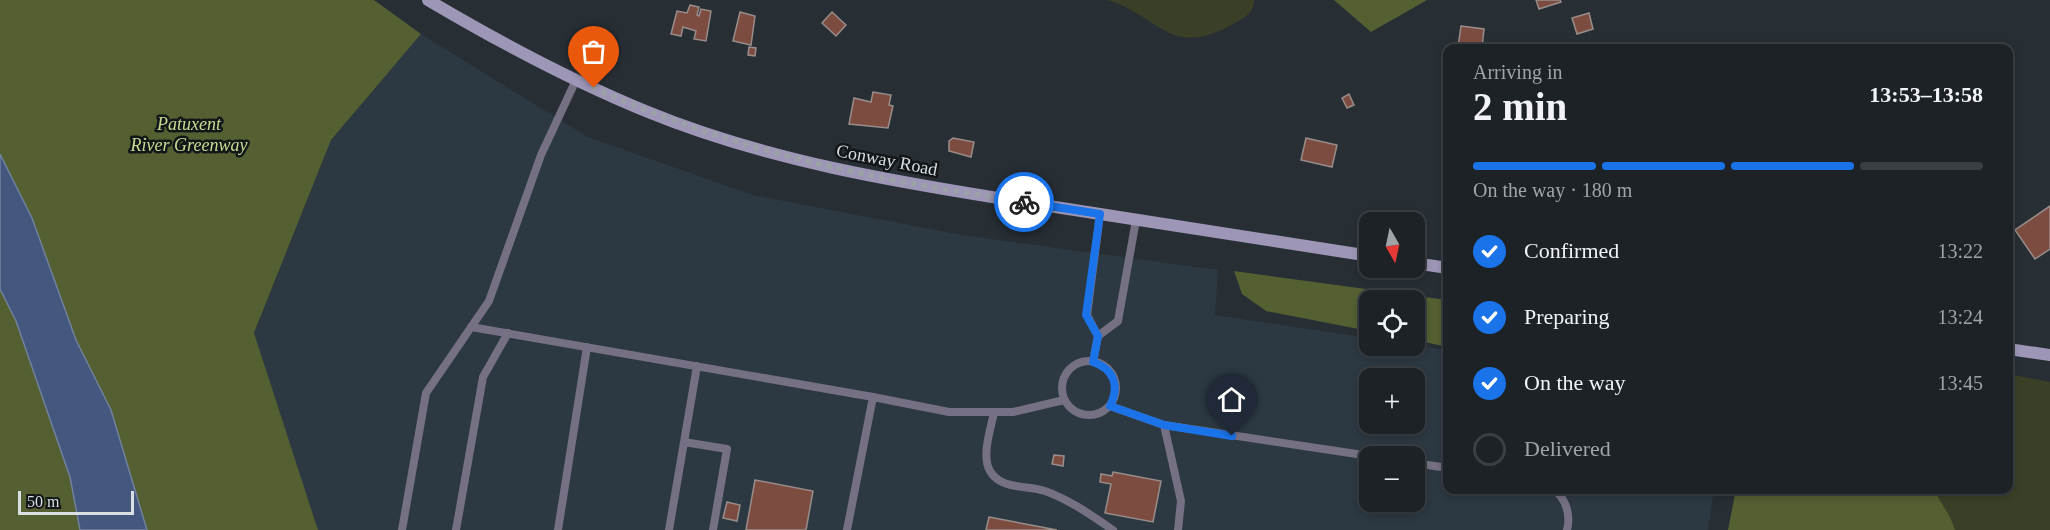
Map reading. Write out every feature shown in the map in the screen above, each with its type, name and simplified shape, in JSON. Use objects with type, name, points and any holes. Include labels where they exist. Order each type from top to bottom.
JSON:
[{"type":"street","name":"Conway Road","points":[[428,0],[490,37],[649,113],[723,139],[818,165],[910,184],[1359,254]]},
{"type":"street","points":[[1425,265],[1443,267]]},
{"type":"street","points":[[2013,350],[2050,355]]},
{"type":"lane","points":[[402,530],[426,393],[489,301],[541,155],[576,80]]},
{"type":"lane","points":[[1093,362],[1098,336],[1086,315],[1100,214]]},
{"type":"lane","points":[[1098,336],[1118,321],[1136,220]]},
{"type":"lane","points":[[471,327],[949,412],[1013,411],[1064,400]]},
{"type":"lane","points":[[456,530],[483,377],[508,333]]},
{"type":"lane","points":[[558,530],[587,347]]},
{"type":"lane","points":[[1093,362],[1110,371],[1116,388],[1110,406],[1102,412],[1084,415],[1069,407],[1064,400],[1062,384],[1070,369],[1077,364],[1093,362]]},
{"type":"lane","points":[[669,530],[697,366]]},
{"type":"lane","points":[[847,530],[873,397]]},
{"type":"lane","points":[[1110,406],[1164,425],[1359,454]]},
{"type":"lane","points":[[994,412],[986,455],[990,470],[1001,482],[1044,491],[1080,507],[1113,530]]},
{"type":"lane","points":[[1164,425],[1181,501],[1178,530]]},
{"type":"lane","points":[[684,442],[728,449],[713,530]]},
{"type":"lane","points":[[1425,465],[1443,467]]},
{"type":"lane","points":[[1561,494],[1570,518],[1567,530]]},
{"type":"shaded area","points":[[421,34],[588,137],[753,195],[962,235],[1218,270],[1215,315],[1359,337],[1359,356],[1425,356],[1425,347],[1443,349],[1443,494],[1713,494],[1708,530],[318,530],[254,334],[331,140]]},
{"type":"green space","name":"Patuxent River Greenway","points":[[0,0],[374,0],[421,34],[331,140],[254,333],[318,530],[0,530]]},
{"type":"green space","points":[[1107,0],[1254,0],[1254,4],[1251,11],[1242,19],[1213,34],[1195,38],[1179,36],[1166,31],[1125,7]]},
{"type":"green space","points":[[1334,0],[1427,0],[1371,32]]},
{"type":"green space","points":[[1234,271],[1374,290],[1359,290],[1359,329],[1266,311],[1242,294]]},
{"type":"green space","points":[[1425,297],[1443,299],[1443,346],[1425,342]]},
{"type":"green space","points":[[2013,375],[2050,382],[2050,530],[1768,530],[1774,494],[2013,494]]},
{"type":"green space","points":[[1735,494],[1936,494],[1955,530],[1728,530]]},
{"type":"water","points":[[0,154],[32,218],[76,340],[111,410],[147,530],[80,530],[70,477],[16,321],[0,289]]},
{"type":"building","points":[[1536,0],[1560,0],[1561,2],[1539,9]]},
{"type":"building","points":[[690,5],[699,7],[697,15],[699,16],[701,9],[711,11],[706,41],[694,39],[696,31],[683,27],[681,36],[671,34],[677,11],[687,13]]},
{"type":"building","points":[[740,12],[755,16],[751,45],[733,41]]},
{"type":"building","points":[[832,12],[846,25],[836,36],[822,23]]},
{"type":"building","points":[[1589,13],[1593,29],[1577,34],[1572,18]]},
{"type":"building","points":[[1461,26],[1484,29],[1482,44],[1458,44]]},
{"type":"building","points":[[749,47],[756,48],[755,56],[748,55]]},
{"type":"building","points":[[873,92],[891,95],[889,105],[893,106],[888,128],[849,124],[854,98],[871,102]]},
{"type":"building","points":[[1349,94],[1354,105],[1347,108],[1342,98]]},
{"type":"building","points":[[953,138],[974,142],[971,157],[949,151],[949,141]]},
{"type":"building","points":[[1306,138],[1337,145],[1332,167],[1301,160]]},
{"type":"building","points":[[2050,206],[2050,249],[2035,259],[2015,230]]},
{"type":"building","points":[[1054,455],[1064,456],[1063,466],[1052,464]]},
{"type":"building","points":[[1113,472],[1161,481],[1153,522],[1105,513],[1111,484],[1100,482],[1101,474],[1112,476]]},
{"type":"building","points":[[755,480],[813,491],[806,530],[746,530]]},
{"type":"building","points":[[727,502],[740,505],[737,521],[723,518]]},
{"type":"building","points":[[989,517],[1057,530],[986,530]]},
{"type":"way so far","points":[[594,88],[649,113],[723,139],[818,165],[910,184],[1024,202]]},
{"type":"route","points":[[1024,202],[1100,214],[1086,315],[1098,336],[1093,362],[1110,371],[1114,379],[1116,388],[1110,406],[1164,425],[1232,436]]}]
